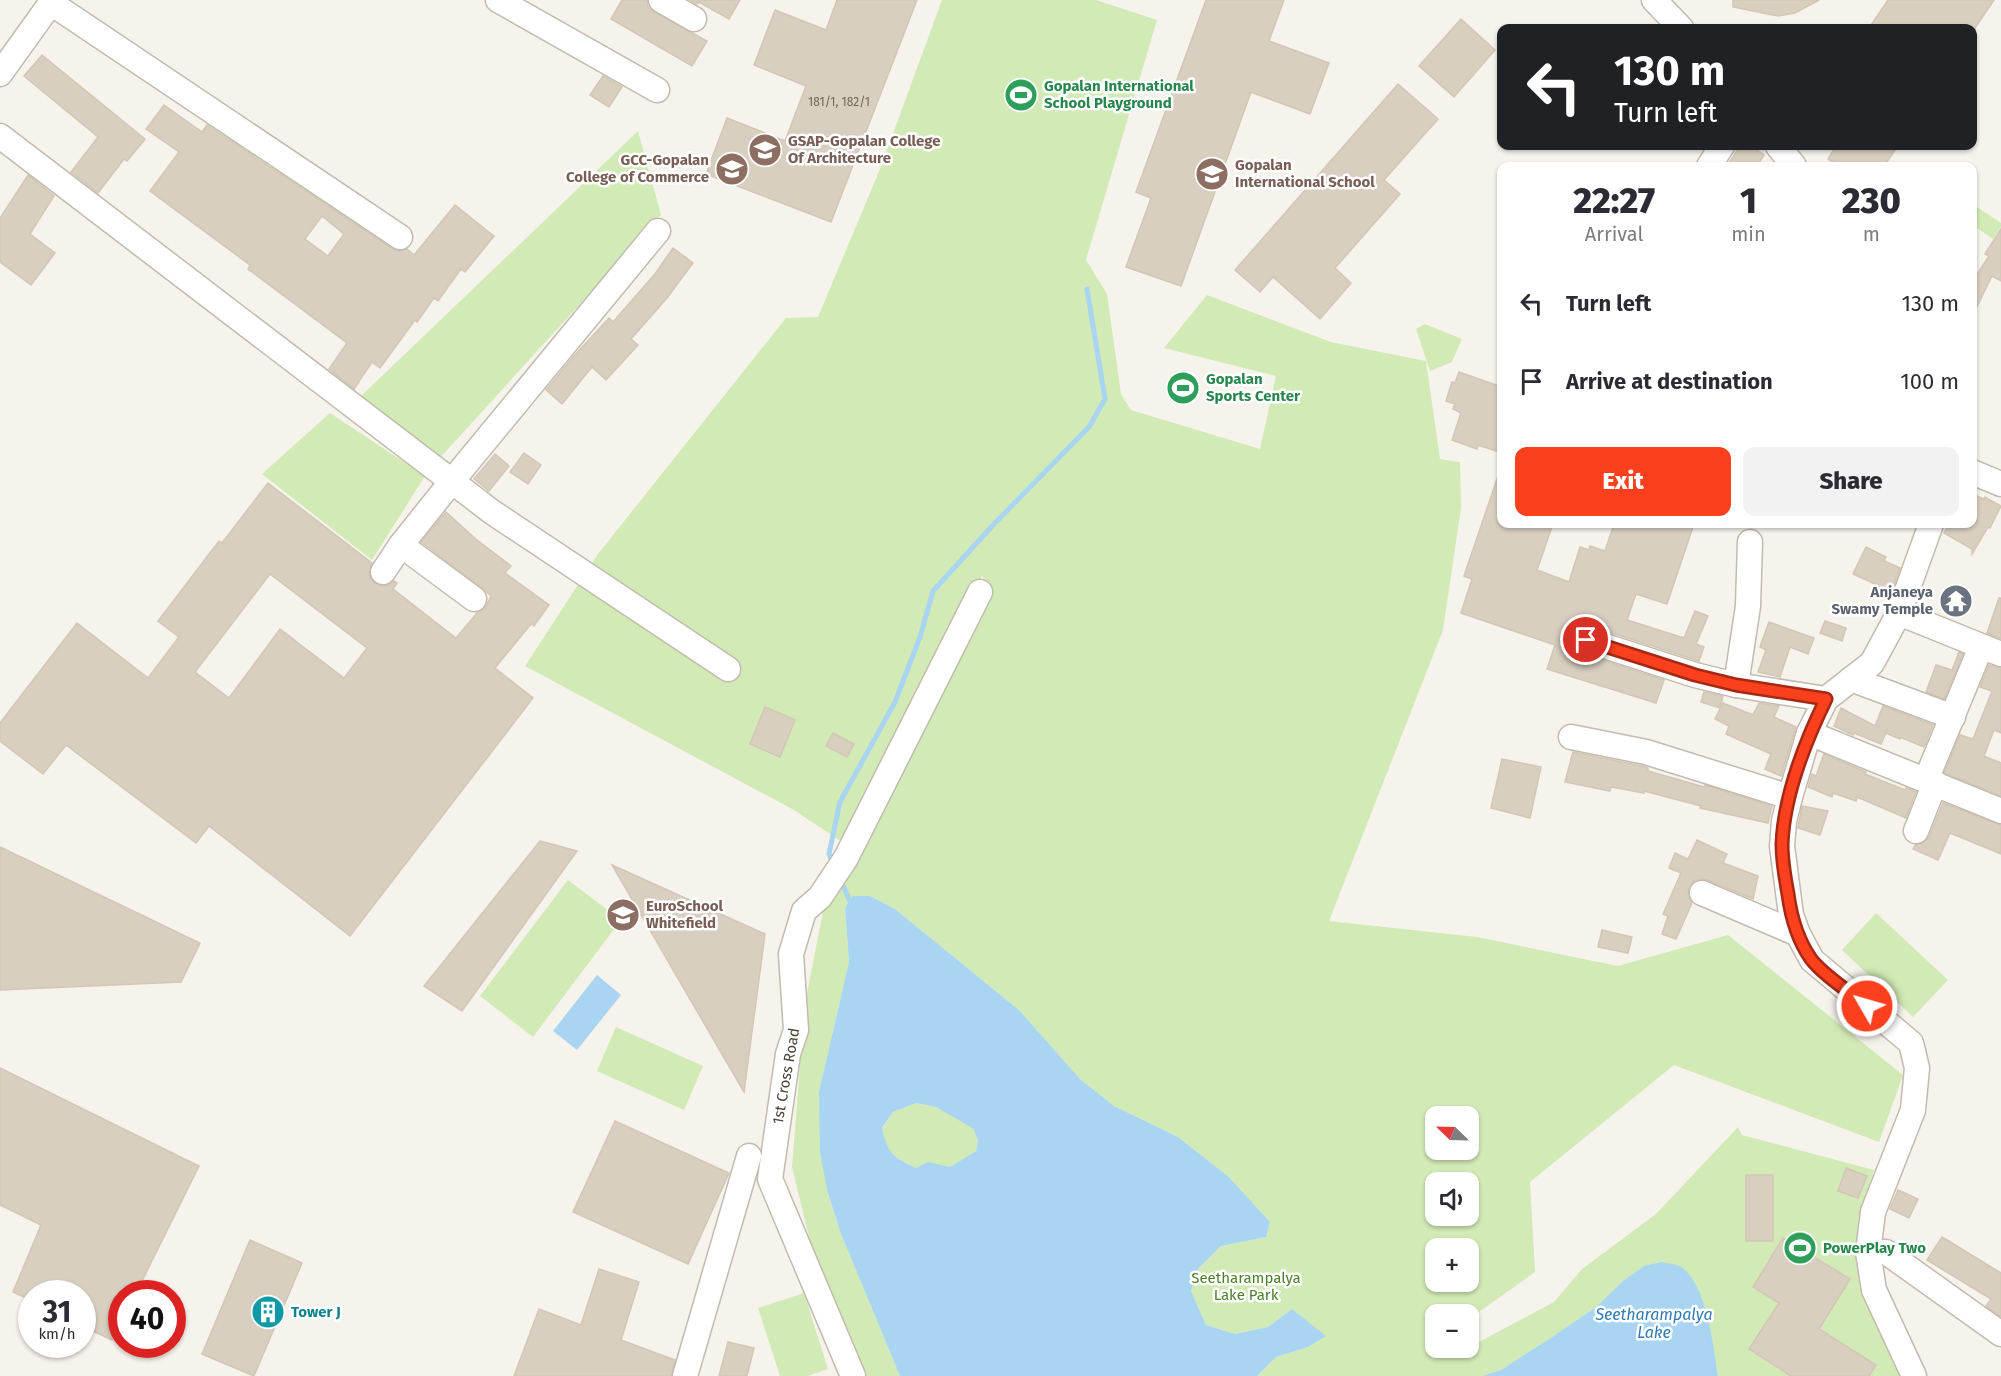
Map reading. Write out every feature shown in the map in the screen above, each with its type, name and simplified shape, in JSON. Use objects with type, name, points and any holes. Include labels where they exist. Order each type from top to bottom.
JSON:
[{"type":"street","points":[[498,0],[657,90]]},
{"type":"street","points":[[661,0],[694,19]]},
{"type":"street","points":[[1654,0],[1677,24]]},
{"type":"street","points":[[0,74],[52,2],[400,237]]},
{"type":"street","points":[[0,136],[492,512],[728,669]]},
{"type":"street","points":[[1781,150],[1791,162]]},
{"type":"street","points":[[383,572],[452,481],[658,231]]},
{"type":"street","points":[[1977,474],[2001,484]]},
{"type":"street","points":[[1914,1376],[1874,1290],[1868,1252],[1873,1212],[1913,1110],[1917,1068],[1911,1043],[1812,960],[1791,915],[1782,846],[1784,821],[1809,733],[1826,699],[1872,663],[1899,613],[1930,528]]},
{"type":"street","points":[[1736,685],[1748,606],[1750,542]]},
{"type":"street","points":[[402,545],[474,599]]},
{"type":"street","name":"1st Cross Road","points":[[853,1376],[770,1179],[788,1054],[796,1030],[792,954],[804,911],[820,897],[846,858],[980,592]]},
{"type":"street","points":[[1899,613],[1991,651],[1953,717],[1916,831]]},
{"type":"street","points":[[1586,640],[1695,675],[1736,685],[1826,699]]},
{"type":"street","points":[[1851,679],[1953,717]]},
{"type":"street","points":[[1809,733],[2001,811]]},
{"type":"street","points":[[1571,737],[1646,752],[1790,797]]},
{"type":"street","points":[[1702,894],[1798,934]]},
{"type":"street","points":[[685,1376],[749,1156]]},
{"type":"street","points":[[1868,1252],[1886,1252],[2001,1334]]},
{"type":"green space","name":"Seetharampalya Lake Park","points":[[942,0],[1096,0],[1157,20],[1086,260],[1107,294],[1121,394],[1131,410],[1260,449],[1276,376],[1164,348],[1207,295],[1331,342],[1426,361],[1440,459],[1460,462],[1461,508],[1443,630],[1329,921],[1477,937],[1618,966],[1728,935],[1903,1075],[1879,1142],[1674,1065],[1530,1182],[1535,1272],[1479,1312],[1479,1304],[1425,1304],[1425,1358],[1479,1358],[1479,1342],[1554,1302],[1582,1269],[1656,1214],[1738,1127],[1742,1135],[1874,1170],[1858,1221],[1861,1274],[1901,1376],[1718,1376],[1710,1327],[1644,1266],[1623,1281],[1596,1307],[1552,1337],[1501,1370],[1482,1376],[1257,1376],[1276,1357],[1308,1347],[1325,1336],[1292,1309],[1268,1327],[1235,1334],[1206,1325],[1191,1291],[1198,1269],[1221,1246],[1266,1237],[1270,1222],[1229,1177],[1178,1137],[1114,1106],[1080,1079],[1020,1011],[895,909],[870,896],[845,908],[849,962],[819,1092],[828,1195],[841,1234],[900,1376],[859,1376],[821,1286],[792,1167],[805,1004],[824,906],[858,854],[989,584],[982,576],[845,844],[794,810],[525,666],[598,554],[786,318],[818,317],[880,169]]},
{"type":"green space","points":[[638,131],[661,215],[438,460],[360,397]]},
{"type":"green space","points":[[1977,207],[2001,223],[1993,239],[1977,228]]},
{"type":"green space","points":[[1425,324],[1462,339],[1452,362],[1430,371],[1416,329]]},
{"type":"green space","points":[[330,413],[425,476],[372,560],[262,474]]},
{"type":"green space","points":[[568,880],[621,920],[533,1037],[480,996]]},
{"type":"green space","points":[[1876,913],[1948,980],[1913,1017],[1842,950]]},
{"type":"green space","points":[[616,1027],[703,1066],[684,1110],[597,1071]]},
{"type":"green space","points":[[916,1103],[936,1107],[975,1129],[978,1141],[976,1151],[950,1167],[916,1168],[888,1151],[882,1129],[893,1112]]},
{"type":"green space","points":[[804,1293],[828,1369],[808,1376],[780,1376],[758,1308]]},
{"type":"water","points":[[853,896],[870,896],[895,909],[1020,1011],[1080,1079],[1114,1106],[1178,1137],[1229,1177],[1270,1222],[1266,1237],[1221,1246],[1198,1269],[1191,1291],[1206,1325],[1235,1334],[1268,1327],[1292,1309],[1326,1336],[1308,1347],[1276,1357],[1257,1376],[900,1376],[841,1234],[828,1194],[820,1152],[819,1092],[849,962],[845,908]],"holes":[[[916,1103],[936,1107],[974,1129],[978,1141],[976,1151],[950,1167],[928,1162],[916,1168],[892,1153],[886,1144],[882,1128],[893,1112]]]},
{"type":"water","points":[[597,975],[621,995],[577,1050],[553,1031]]},
{"type":"water","name":"Seetharampalya Lake","points":[[1662,1262],[1682,1267],[1699,1291],[1708,1319],[1718,1376],[1482,1376],[1501,1370],[1552,1337],[1596,1307],[1623,1281],[1644,1266]]},
{"type":"building","points":[[622,0],[647,0],[648,7],[654,12],[707,41],[692,66],[611,19]]},
{"type":"building","points":[[690,0],[740,0],[729,19],[699,2],[697,4]]},
{"type":"building","points":[[837,0],[917,0],[831,222],[706,174],[727,118],[785,141],[806,86],[754,65],[775,10],[826,30]]},
{"type":"building","points":[[1206,0],[1284,0],[1269,41],[1329,63],[1310,114],[1251,92],[1181,286],[1126,267],[1151,198],[1136,192]]},
{"type":"building","points":[[1733,0],[1819,0],[1795,13],[1778,16],[1733,7]]},
{"type":"building","points":[[1888,0],[1994,0],[1977,25],[1872,24]]},
{"type":"building","points":[[1461,19],[1495,50],[1454,97],[1419,66]]},
{"type":"building","points":[[42,55],[145,139],[127,161],[124,159],[98,193],[71,172],[98,137],[24,76]]},
{"type":"building","points":[[603,76],[622,87],[609,107],[590,95]]},
{"type":"building","points":[[1398,84],[1438,119],[1384,180],[1400,194],[1335,268],[1351,283],[1320,319],[1273,277],[1260,292],[1235,270]]},
{"type":"building","points":[[164,105],[202,132],[207,125],[393,249],[400,251],[407,249],[414,255],[455,205],[494,236],[465,272],[461,269],[438,301],[434,298],[417,322],[415,320],[380,368],[372,362],[354,389],[329,369],[347,343],[248,269],[250,265],[150,191],[179,152],[146,129]],"holes":[[[322,216],[344,234],[328,256],[305,239]]]},
{"type":"building","points":[[1737,150],[1757,150],[1764,155],[1760,162],[1730,162]]},
{"type":"building","points":[[1834,150],[1895,150],[1887,162],[1833,162],[1828,159]]},
{"type":"building","points":[[28,175],[54,196],[30,234],[55,253],[31,285],[0,262],[0,218]]},
{"type":"building","points":[[2001,229],[2001,281],[1992,276],[1977,307],[1977,274],[1989,256],[1985,254]]},
{"type":"building","points":[[673,248],[693,263],[667,298],[631,339],[638,345],[606,380],[592,367],[562,404],[546,390],[609,318],[613,322],[655,274]]},
{"type":"building","points":[[1459,372],[1497,385],[1497,451],[1478,445],[1477,449],[1452,440],[1461,413],[1453,409],[1455,404],[1446,401],[1452,382],[1455,383]]},
{"type":"building","points":[[524,453],[541,465],[528,484],[510,472]]},
{"type":"building","points":[[495,454],[509,466],[489,491],[474,479]]},
{"type":"building","points":[[1497,479],[1497,528],[1552,528],[1537,570],[1569,582],[1580,547],[1589,550],[1590,546],[1605,551],[1613,528],[1693,528],[1667,604],[1636,594],[1627,620],[1684,638],[1695,611],[1708,616],[1696,644],[1704,647],[1699,661],[1590,626],[1577,629],[1572,636],[1572,644],[1581,653],[1664,680],[1656,703],[1547,669],[1555,645],[1461,613],[1472,579],[1464,576]]},
{"type":"building","points":[[268,483],[372,563],[369,572],[370,578],[375,583],[383,586],[394,581],[397,583],[393,589],[456,638],[477,613],[485,608],[491,596],[421,542],[446,512],[511,566],[505,573],[549,605],[534,626],[531,624],[495,668],[533,698],[350,936],[209,826],[196,843],[66,745],[43,774],[0,741],[0,723],[77,623],[148,678],[179,637],[158,621],[219,541],[222,543]],"holes":[[[270,574],[367,648],[344,678],[280,629],[229,698],[195,672]]]},
{"type":"building","points":[[1977,496],[1984,499],[1985,497],[2001,506],[1990,528],[1988,527],[1972,554],[1972,549],[1944,533],[1947,528],[1977,528]]},
{"type":"building","points":[[1866,547],[1886,557],[1884,561],[1900,568],[1890,597],[1877,591],[1879,586],[1853,574]]},
{"type":"building","points":[[1999,598],[2001,598],[2001,639],[1987,633]]},
{"type":"building","points":[[1825,621],[1846,628],[1842,641],[1820,633]]},
{"type":"building","points":[[1769,622],[1814,638],[1808,654],[1790,647],[1780,677],[1758,672],[1766,650],[1760,647]]},
{"type":"building","points":[[1959,652],[1963,654],[1944,699],[1926,692],[1936,665],[1952,670]]},
{"type":"building","points":[[1989,665],[2001,668],[2001,733],[1994,730],[1984,756],[2001,763],[2001,796],[1944,773],[1960,735],[1973,739],[1992,691],[1980,687]]},
{"type":"building","points":[[1704,692],[1723,696],[1720,708],[1701,702]]},
{"type":"building","points":[[1723,703],[1753,715],[1759,703],[1779,706],[1774,717],[1796,727],[1781,776],[1765,769],[1771,754],[1726,734],[1729,726],[1715,719]]},
{"type":"building","points":[[1883,706],[1933,725],[1924,747],[1886,733],[1881,744],[1834,726],[1841,708],[1875,726]]},
{"type":"building","points":[[765,707],[795,720],[780,757],[750,744]]},
{"type":"building","points":[[833,733],[854,744],[847,757],[826,746]]},
{"type":"building","points":[[1573,752],[1642,766],[1648,768],[1648,771],[1704,787],[1705,785],[1772,806],[1768,823],[1700,808],[1701,806],[1644,791],[1644,793],[1611,787],[1610,791],[1565,782]]},
{"type":"building","points":[[1824,754],[1866,772],[1865,774],[1916,792],[1906,818],[1857,797],[1856,801],[1833,793],[1832,797],[1808,787],[1812,774],[1816,776]]},
{"type":"building","points":[[1502,759],[1541,767],[1530,818],[1491,808]]},
{"type":"building","points":[[1943,803],[2001,825],[2001,854],[1950,833],[1938,860],[1913,849],[1915,845],[1924,842],[1929,837]]},
{"type":"building","points":[[1802,806],[1828,811],[1820,835],[1798,828]]},
{"type":"building","points":[[1697,840],[1727,854],[1723,863],[1758,876],[1753,899],[1708,880],[1694,881],[1689,887],[1688,894],[1692,903],[1676,939],[1662,934],[1668,916],[1663,914],[1681,873],[1669,868],[1675,853],[1688,859]]},
{"type":"building","points":[[540,841],[577,851],[462,1011],[424,986]]},
{"type":"building","points":[[0,847],[200,943],[181,982],[0,990]]},
{"type":"building","points":[[612,865],[765,934],[744,1092]]},
{"type":"building","points":[[1602,930],[1632,937],[1628,953],[1598,947]]},
{"type":"building","points":[[0,1068],[199,1166],[142,1280],[108,1280],[108,1338],[96,1333],[96,1280],[18,1280],[41,1225],[0,1205]]},
{"type":"building","points":[[615,1121],[729,1173],[688,1264],[573,1212]]},
{"type":"building","points":[[1846,1168],[1867,1176],[1858,1198],[1838,1191]]},
{"type":"building","points":[[1746,1175],[1773,1175],[1773,1241],[1746,1241]]},
{"type":"building","points":[[1898,1190],[1918,1199],[1909,1218],[1890,1209]]},
{"type":"building","points":[[1942,1237],[2001,1273],[2001,1317],[1986,1306],[1991,1299],[1927,1260]]},
{"type":"building","points":[[1783,1238],[1850,1279],[1819,1329],[1876,1365],[1869,1376],[1791,1376],[1749,1349],[1779,1303],[1753,1287]]},
{"type":"building","name":"Tower J","points":[[250,1240],[302,1263],[254,1376],[202,1354]]},
{"type":"building","points":[[599,1269],[639,1282],[621,1340],[675,1360],[671,1376],[514,1376],[539,1309],[581,1325]]},
{"type":"building","points":[[18,1280],[18,1294],[13,1292]]},
{"type":"building","points":[[728,1342],[754,1348],[747,1376],[719,1376]]},
{"type":"waterway","points":[[834,865],[829,854],[840,802],[895,702],[920,637],[933,591],[994,524],[1089,427],[1105,399],[1087,289]]},
{"type":"waterway","points":[[840,879],[852,906]]},
{"type":"place","name":"Gopalan International School Playground","points":[[1021,95]]},
{"type":"place","name":"GSAP-Gopalan College Of Architecture","points":[[765,150]]},
{"type":"place","name":"GCC-Gopalan College of Commerce","points":[[732,169]]},
{"type":"place","name":"Gopalan International School","points":[[1212,174]]},
{"type":"place","name":"Gopalan Sports Center","points":[[1183,388]]},
{"type":"place","name":"Anjaneya Swamy Temple","points":[[1956,601]]},
{"type":"place","name":"EuroSchool Whitefield","points":[[623,915]]},
{"type":"place","name":"PowerPlay Two","points":[[1800,1248]]},
{"type":"place","name":"Tower J","points":[[268,1312]]},
{"type":"route","points":[[1586,640],[1695,675],[1736,685],[1826,699],[1809,733],[1784,821],[1782,846],[1786,885],[1791,915],[1812,960],[1867,1006]]}]
